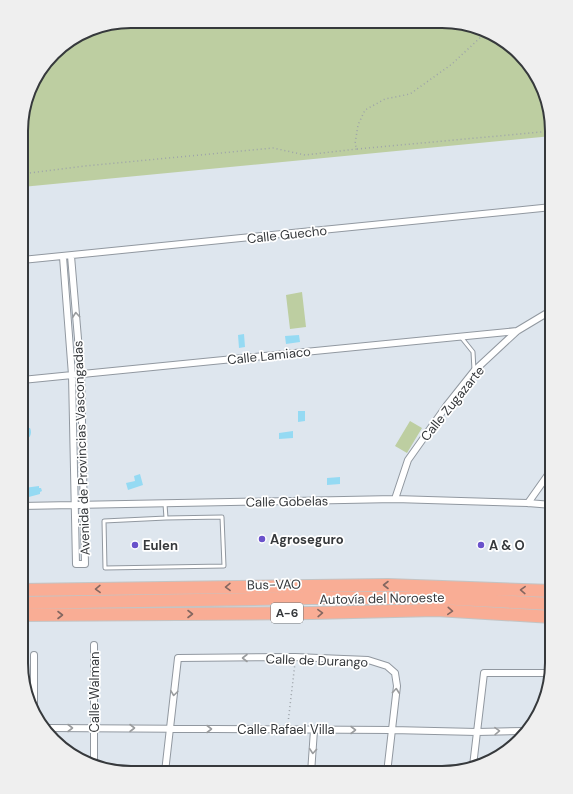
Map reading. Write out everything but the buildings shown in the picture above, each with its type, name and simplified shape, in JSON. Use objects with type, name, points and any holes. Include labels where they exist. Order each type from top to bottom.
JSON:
[{"type":"highway","name":"Autovía del Noroeste","points":[[28,590],[388,585],[545,591]]},
{"type":"highway","name":"Bus-VAO","points":[[28,603],[312,598],[438,598],[545,604]]},
{"type":"highway","name":"Autovía del Noroeste","points":[[28,615],[312,613],[436,610],[545,617]]},
{"type":"street","name":"Calle Guecho","points":[[28,260],[545,208]]},
{"type":"street","name":"Avenida de Provincias Vascongadas","points":[[63,257],[72,375],[76,505],[76,564],[85,564],[81,374],[72,256]]},
{"type":"street","name":"Calle Zugazarte","points":[[395,499],[408,460],[447,405],[474,371],[517,331],[545,314]]},
{"type":"street","name":"Calle Lamiaco","points":[[28,379],[517,331]]},
{"type":"street","points":[[528,503],[545,479]]},
{"type":"street","name":"Calle Gobelas","points":[[28,506],[395,499],[545,504]]},
{"type":"street","name":"Calle Walman","points":[[94,645],[94,759]]},
{"type":"street","points":[[34,655],[34,698]]},
{"type":"street","name":"Calle de Durango","points":[[170,729],[178,658],[295,657],[368,660],[387,666],[395,673],[397,686],[388,766]]},
{"type":"street","points":[[474,760],[484,673],[544,673]]},
{"type":"street","name":"Calle Rafael Villa","points":[[52,728],[519,731]]},
{"type":"street","points":[[166,766],[170,729]]},
{"type":"street","points":[[311,766],[314,730]]},
{"type":"lane","points":[[460,336],[473,352],[474,371]]},
{"type":"lane","points":[[165,504],[166,518]]},
{"type":"lane","points":[[222,517],[224,566],[105,568],[104,521],[166,518],[222,517]]},
{"type":"path","points":[[357,149],[355,144],[358,126],[365,110],[385,98],[410,94],[452,64],[482,36]]},
{"type":"path","points":[[28,173],[273,148],[304,155],[545,132]]},
{"type":"path","points":[[288,729],[295,657]]},
{"type":"green space","points":[[125,28],[442,28],[475,33],[499,45],[519,63],[528,74],[537,92],[541,105],[544,118],[545,137],[28,186],[29,118],[33,98],[45,74],[68,49],[80,42],[98,33]]},
{"type":"green space","points":[[302,292],[306,327],[290,329],[286,295]]},
{"type":"green space","points":[[410,421],[422,428],[407,453],[395,446]]},
{"type":"water","points":[[244,334],[245,347],[239,348],[238,335]]},
{"type":"water","points":[[299,335],[300,342],[286,344],[285,336]]},
{"type":"water","points":[[298,411],[305,411],[305,421],[298,422]]},
{"type":"water","points":[[28,428],[30,428],[31,433],[28,438]]},
{"type":"water","points":[[293,431],[293,438],[279,439],[279,433]]},
{"type":"water","points":[[140,474],[143,485],[128,490],[126,483],[135,481],[134,476]]},
{"type":"water","points":[[340,477],[340,484],[327,485],[327,478]]},
{"type":"water","points":[[39,486],[42,491],[40,494],[28,497],[28,487]]},
{"type":"place","name":"Agroseguro","points":[[262,539]]},
{"type":"place","name":"Eulen","points":[[135,545]]},
{"type":"place","name":"A & O","points":[[481,545]]}]
